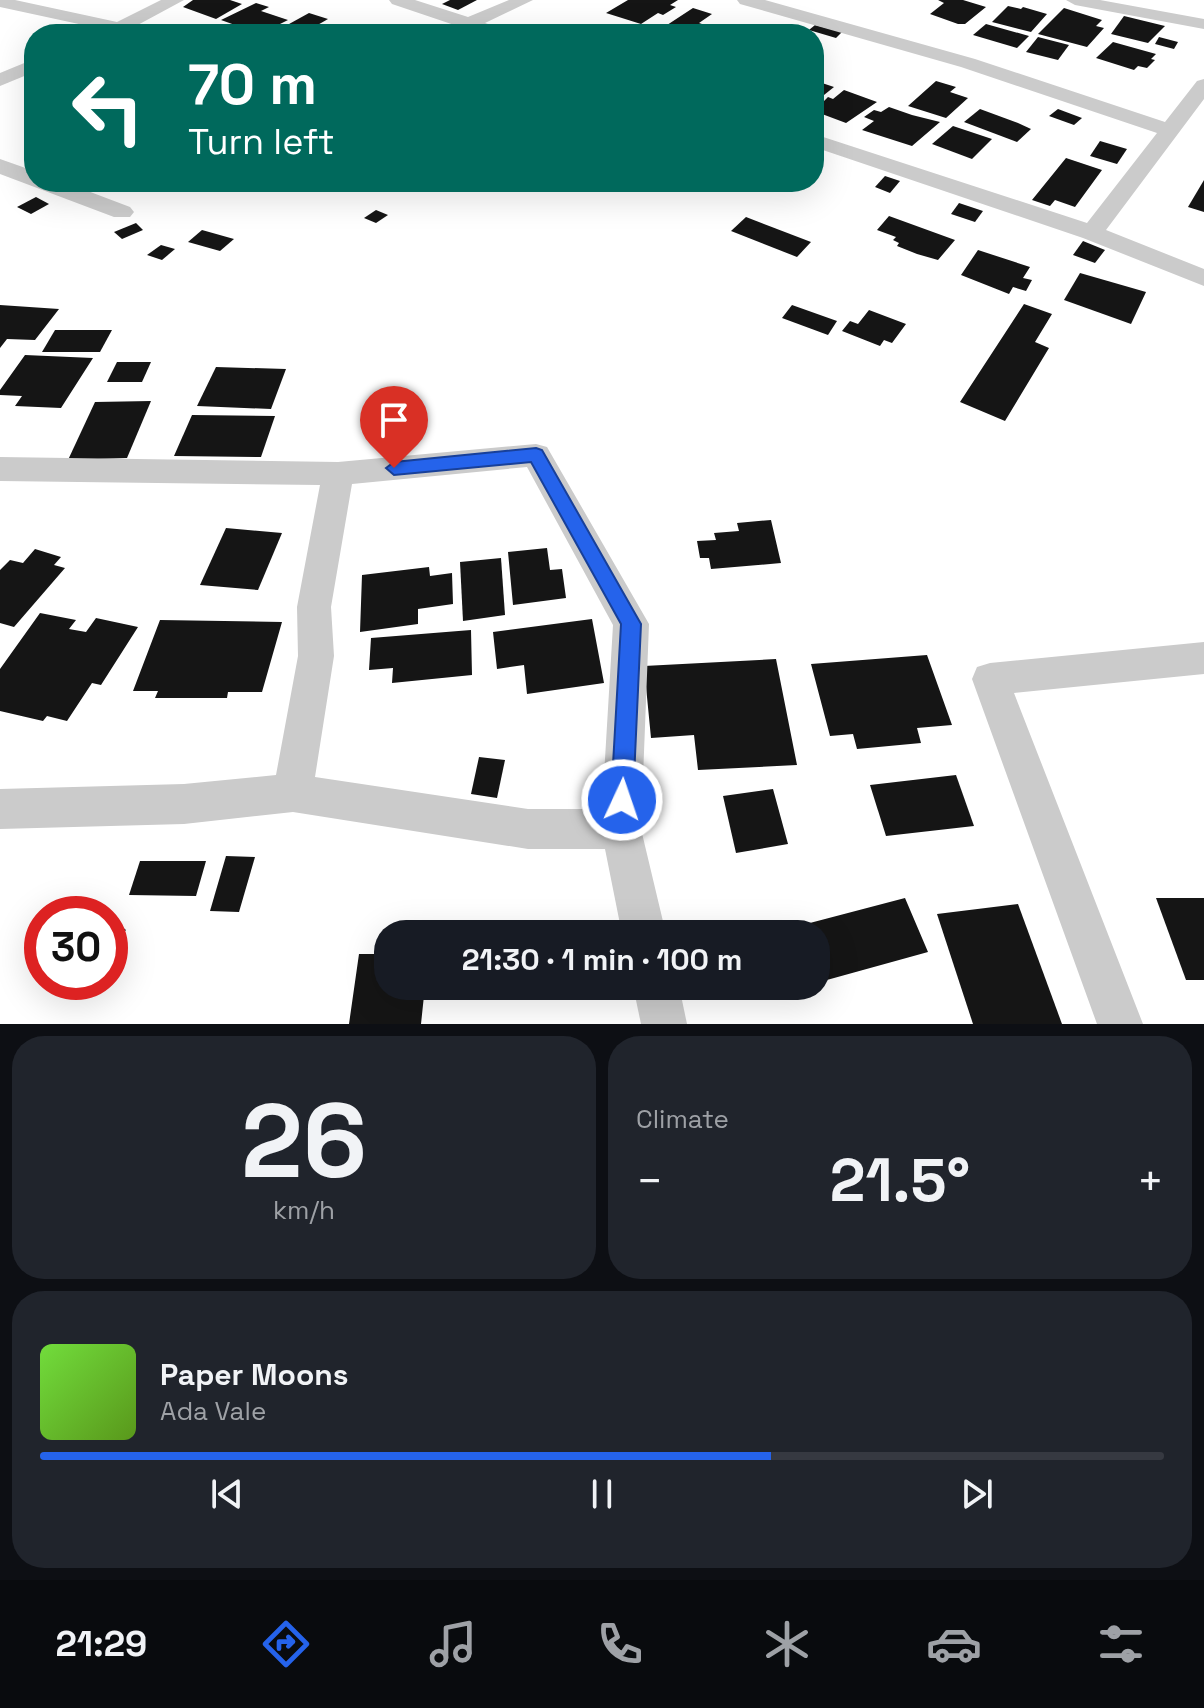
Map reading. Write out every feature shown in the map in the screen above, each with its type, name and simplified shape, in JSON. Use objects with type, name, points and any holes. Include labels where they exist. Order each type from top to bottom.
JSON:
[{"type":"street","points":[[127,24],[175,0]]},
{"type":"street","points":[[398,0],[468,24],[524,0]]},
{"type":"street","points":[[746,0],[968,63],[1170,130]]},
{"type":"street","points":[[1075,0],[1204,24]]},
{"type":"street","points":[[0,2],[86,24]]},
{"type":"street","points":[[0,80],[24,69]]},
{"type":"street","points":[[1092,233],[1204,85]]},
{"type":"street","points":[[824,143],[1092,233],[1204,278]]},
{"type":"street","points":[[0,166],[24,175]]},
{"type":"street","points":[[69,192],[122,212]]},
{"type":"street","points":[[0,469],[338,474],[536,455],[631,624],[621,829],[641,920]]},
{"type":"street","points":[[293,793],[316,656],[314,607],[338,474]]},
{"type":"street","points":[[1120,1024],[990,679],[1204,658]]},
{"type":"street","points":[[0,809],[184,804],[293,793],[528,829],[621,829]]},
{"type":"street","points":[[659,1000],[664,1024]]},
{"type":"building","points":[[193,0],[230,0],[242,4],[216,19],[183,7]]},
{"type":"building","points":[[450,0],[477,0],[458,10],[442,4]]},
{"type":"building","points":[[628,0],[678,0],[670,5],[676,7],[663,15],[658,13],[641,24],[606,13]]},
{"type":"building","points":[[938,0],[963,0],[986,7],[965,24],[958,24],[930,14],[944,3]]},
{"type":"building","points":[[256,3],[269,7],[261,11],[288,20],[280,24],[232,24],[221,20]]},
{"type":"building","points":[[1008,6],[1047,14],[1031,32],[992,22]]},
{"type":"building","points":[[693,8],[712,14],[699,23],[702,24],[669,24]]},
{"type":"building","points":[[1064,8],[1102,20],[1096,26],[1104,28],[1087,47],[1038,34]]},
{"type":"building","points":[[309,13],[328,19],[319,24],[289,24]]},
{"type":"building","points":[[1124,16],[1165,26],[1148,43],[1111,34]]},
{"type":"building","points":[[986,24],[1029,36],[1017,48],[973,35]]},
{"type":"building","points":[[824,27],[842,32],[836,38],[824,34]]},
{"type":"building","points":[[1038,37],[1069,45],[1058,60],[1026,52]]},
{"type":"building","points":[[1159,37],[1178,42],[1174,49],[1155,44]]},
{"type":"building","points":[[1113,42],[1156,54],[1151,59],[1155,60],[1147,68],[1138,66],[1134,70],[1096,58]]},
{"type":"building","points":[[936,81],[956,87],[950,92],[968,98],[946,118],[908,106]]},
{"type":"building","points":[[824,84],[834,87],[824,95]]},
{"type":"building","points":[[844,90],[877,102],[846,123],[824,115],[824,101],[828,97],[833,99]]},
{"type":"building","points":[[889,107],[940,122],[912,146],[862,130],[874,121],[864,117],[874,110],[881,112]]},
{"type":"building","points":[[980,109],[1031,129],[1017,142],[964,122]]},
{"type":"building","points":[[1058,109],[1082,118],[1074,125],[1049,116]]},
{"type":"building","points":[[953,126],[992,139],[972,159],[932,144]]},
{"type":"building","points":[[1100,141],[1127,149],[1117,164],[1090,156]]},
{"type":"building","points":[[1066,158],[1102,170],[1075,207],[1055,200],[1050,206],[1032,200]]},
{"type":"building","points":[[885,176],[900,181],[890,193],[875,187]]},
{"type":"building","points":[[1204,180],[1204,212],[1188,207]]},
{"type":"building","points":[[36,197],[49,204],[31,214],[17,207]]},
{"type":"building","points":[[959,203],[983,211],[975,222],[951,214]]},
{"type":"building","points":[[376,210],[388,215],[376,223],[364,218]]},
{"type":"building","points":[[889,216],[955,240],[938,260],[917,254],[897,246],[899,243],[893,240],[896,237],[877,230]]},
{"type":"building","points":[[746,217],[811,242],[797,257],[731,231]]},
{"type":"building","points":[[136,223],[143,230],[122,239],[114,232]]},
{"type":"building","points":[[202,230],[234,239],[220,251],[188,242]]},
{"type":"building","points":[[1083,241],[1105,250],[1095,263],[1073,255]]},
{"type":"building","points":[[161,245],[175,249],[162,260],[147,255]]},
{"type":"building","points":[[978,250],[1030,267],[1023,278],[1032,280],[1026,291],[1013,287],[1009,294],[961,275]]},
{"type":"building","points":[[1080,273],[1146,292],[1131,324],[1064,300]]},
{"type":"building","points":[[1024,304],[1052,314],[1035,342],[1049,348],[1005,421],[960,402]]},
{"type":"building","points":[[0,305],[59,309],[35,340],[7,339],[0,348]]},
{"type":"building","points":[[792,305],[837,321],[828,335],[782,318]]},
{"type":"building","points":[[869,310],[906,324],[892,343],[884,340],[880,346],[842,331],[850,321],[858,324]]},
{"type":"building","points":[[55,330],[112,330],[100,352],[42,352]]},
{"type":"building","points":[[25,355],[93,358],[61,408],[15,406],[22,396],[0,395],[0,390]]},
{"type":"building","points":[[117,362],[151,362],[142,382],[107,382]]},
{"type":"building","points":[[216,367],[286,369],[271,409],[197,406]]},
{"type":"building","points":[[151,401],[127,458],[68,460],[95,402]]},
{"type":"building","points":[[192,415],[275,416],[261,457],[174,456]]},
{"type":"building","points":[[771,520],[781,563],[711,569],[709,558],[700,558],[697,541],[716,540],[714,533],[739,531],[737,523]]},
{"type":"building","points":[[226,528],[282,533],[258,590],[200,585]]},
{"type":"building","points":[[547,548],[550,570],[562,569],[566,598],[513,605],[508,552]]},
{"type":"building","points":[[35,549],[61,557],[54,565],[65,568],[14,627],[0,623],[0,570],[10,560],[23,563]]},
{"type":"building","points":[[501,558],[505,615],[463,621],[460,562]]},
{"type":"building","points":[[429,567],[430,576],[452,573],[453,604],[418,609],[418,624],[360,632],[362,575]]},
{"type":"building","points":[[40,613],[76,620],[69,629],[86,632],[96,618],[138,627],[101,685],[92,683],[67,721],[47,716],[43,721],[0,711],[0,669]]},
{"type":"building","points":[[592,619],[604,683],[527,694],[524,665],[497,669],[493,632]]},
{"type":"building","points":[[160,620],[282,622],[262,692],[228,692],[227,698],[155,698],[158,691],[133,691]]},
{"type":"building","points":[[471,630],[472,675],[392,683],[393,668],[369,670],[371,638]]},
{"type":"building","points":[[927,655],[952,725],[917,728],[921,743],[857,749],[853,734],[830,736],[811,664]]},
{"type":"building","points":[[776,659],[797,765],[698,770],[694,735],[651,738],[644,666]]},
{"type":"building","points":[[479,757],[505,760],[497,798],[471,794]]},
{"type":"building","points":[[956,775],[974,826],[886,836],[870,785]]},
{"type":"building","points":[[773,789],[788,844],[736,853],[723,796]]},
{"type":"building","points":[[226,856],[255,857],[239,912],[210,911]]},
{"type":"building","points":[[140,861],[206,861],[196,896],[129,895]]},
{"type":"building","points":[[905,898],[928,952],[830,979],[830,920],[821,920]]},
{"type":"building","points":[[1156,898],[1204,898],[1204,980],[1186,980]]},
{"type":"building","points":[[1018,904],[1062,1024],[973,1024],[937,914]]},
{"type":"building","points":[[359,954],[374,954],[374,1000],[424,1000],[421,1024],[349,1024]]},
{"type":"route","points":[[394,468],[536,455],[631,624],[622,800]]}]
